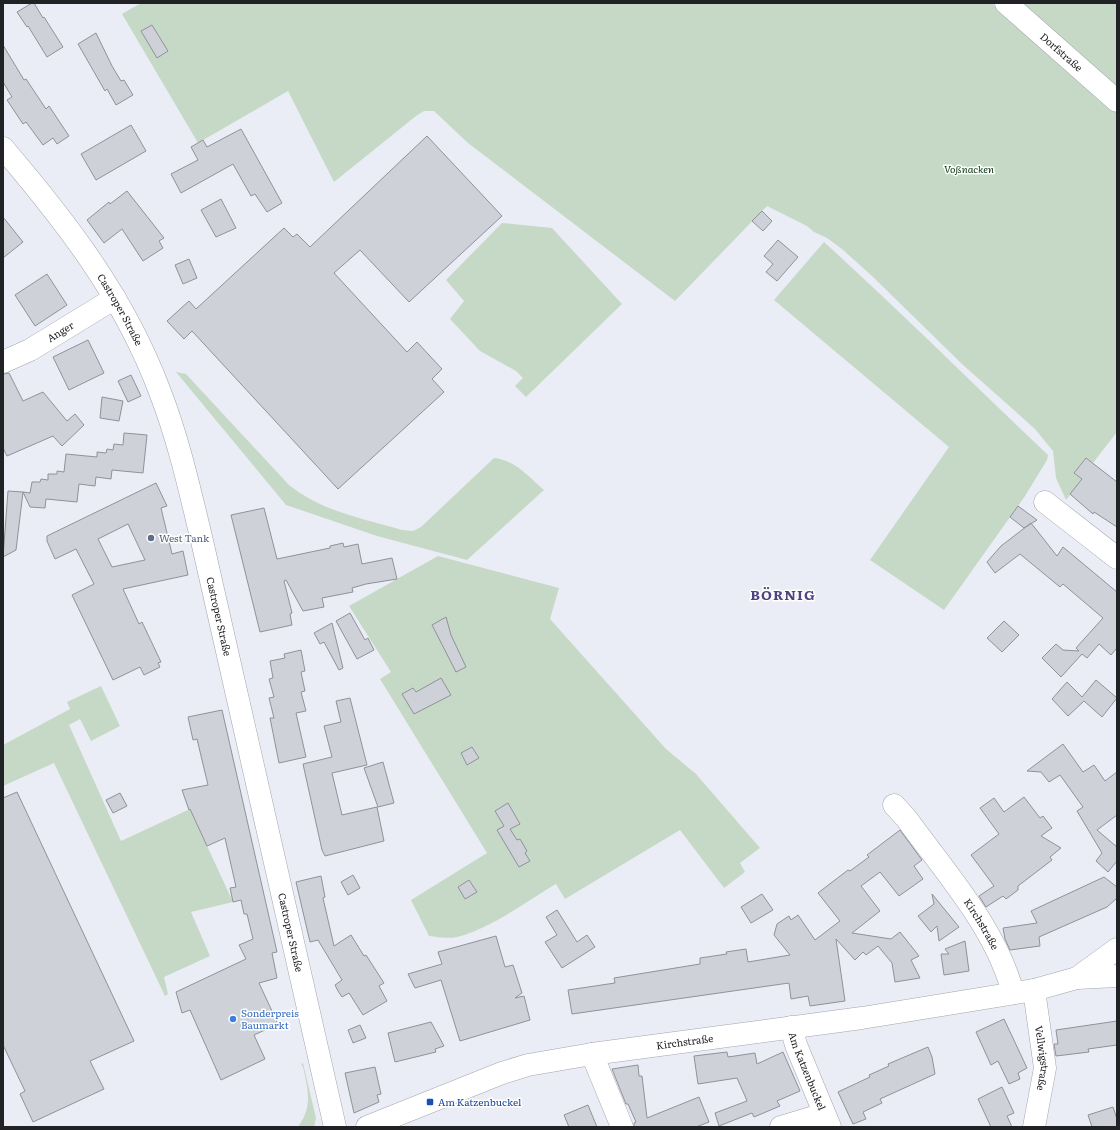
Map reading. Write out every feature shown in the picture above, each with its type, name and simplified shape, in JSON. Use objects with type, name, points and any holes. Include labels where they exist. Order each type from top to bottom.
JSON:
[{"type":"street","name":"Dorfstraße","points":[[1006,3],[1117,100]]},
{"type":"street","name":"Castroper Straße","points":[[3,148],[58,214],[90,258],[115,298],[160,390],[185,469],[335,1127]]},
{"type":"street","name":"Anger","points":[[3,362],[30,350],[115,298]]},
{"type":"street","points":[[1045,502],[1117,558]]},
{"type":"street","name":"Kirchstraße","points":[[894,805],[906,818],[983,925],[1008,974],[1023,991]]},
{"type":"street","name":"Kirchstraße","points":[[1077,978],[1117,949]]},
{"type":"street","name":"Kirchstraße","points":[[367,1127],[514,1068],[592,1054],[862,1018],[1023,991],[1077,978],[1117,976]]},
{"type":"street","name":"Vellwigstraße","points":[[1023,991],[1044,1068],[1034,1127]]},
{"type":"street","name":"Am Katzenbuckel","points":[[781,1127],[827,1121],[796,1045],[791,1027]]},
{"type":"street","points":[[592,1054],[622,1127]]},
{"type":"green space","name":"Voßnacken","points":[[141,3],[992,3],[1117,108],[1117,432],[1093,463],[1086,458],[1074,473],[1082,479],[1066,500],[1056,478],[1053,451],[1035,429],[962,364],[872,276],[842,249],[807,226],[767,206],[675,301],[468,143],[434,111],[424,111],[416,116],[334,182],[288,91],[198,143],[122,14]]},
{"type":"green space","points":[[1012,3],[1117,3],[1117,95]]},
{"type":"green space","points":[[502,223],[552,228],[622,304],[526,397],[515,386],[523,378],[516,371],[480,351],[450,319],[464,301],[446,280]]},
{"type":"green space","points":[[824,242],[1048,455],[1047,460],[1025,496],[944,610],[870,560],[949,447],[774,300]]},
{"type":"green space","points":[[176,372],[186,374],[289,485],[315,502],[358,518],[402,530],[413,531],[421,527],[494,458],[509,462],[544,490],[467,560],[377,536],[286,505]]},
{"type":"green space","points":[[438,556],[559,588],[550,619],[666,749],[696,774],[760,848],[740,863],[745,872],[724,888],[680,830],[565,899],[556,884],[508,914],[470,933],[450,938],[429,936],[411,900],[487,853],[380,679],[391,672],[349,606]]},
{"type":"green space","points":[[101,686],[120,726],[91,741],[80,719],[69,725],[121,841],[190,809],[233,902],[191,912],[210,956],[164,977],[168,994],[165,996],[54,763],[3,786],[3,745],[70,709],[67,702]]},
{"type":"green space","points":[[303,1063],[316,1118],[314,1127],[298,1127],[306,1112],[308,1098],[308,1091],[301,1064]]},
{"type":"building","points":[[34,3],[43,18],[44,17],[63,47],[47,57],[28,26],[27,27],[17,12]]},
{"type":"building","points":[[152,25],[168,51],[157,58],[141,31]]},
{"type":"building","points":[[96,33],[112,66],[121,81],[124,80],[133,95],[116,105],[107,89],[105,91],[78,44]]},
{"type":"building","points":[[3,45],[24,80],[26,79],[46,109],[49,106],[69,136],[57,144],[53,138],[43,145],[26,122],[23,124],[7,100],[12,97],[3,82]]},
{"type":"building","points":[[131,125],[146,151],[96,180],[81,154]]},
{"type":"building","points":[[241,129],[282,203],[267,212],[255,194],[251,196],[233,164],[181,193],[171,174],[198,160],[191,147],[203,140],[207,147]]},
{"type":"building","points":[[427,136],[502,216],[409,302],[360,250],[334,273],[407,352],[417,342],[442,369],[432,379],[444,392],[338,489],[192,331],[184,339],[167,321],[189,301],[196,309],[284,228],[293,237],[297,234],[310,247]]},
{"type":"building","points":[[127,191],[164,238],[159,241],[163,248],[143,261],[122,229],[104,243],[87,220],[109,202],[110,204]]},
{"type":"building","points":[[221,199],[236,228],[216,237],[201,210]]},
{"type":"building","points":[[762,211],[772,221],[763,231],[752,221]]},
{"type":"building","points":[[3,217],[23,242],[3,258]]},
{"type":"building","points":[[778,240],[798,257],[777,281],[766,272],[773,264],[764,256]]},
{"type":"building","points":[[189,259],[197,278],[183,284],[175,265]]},
{"type":"building","points":[[47,274],[67,305],[35,326],[15,295]]},
{"type":"building","points":[[88,340],[104,373],[69,390],[53,357]]},
{"type":"building","points":[[9,373],[23,401],[43,392],[67,421],[75,414],[84,425],[62,446],[53,436],[7,456],[3,448],[3,374]]},
{"type":"building","points":[[131,375],[141,396],[128,402],[118,381]]},
{"type":"building","points":[[102,397],[123,401],[119,421],[100,418]]},
{"type":"building","points":[[124,433],[147,435],[143,473],[112,470],[111,479],[96,477],[95,486],[79,484],[77,502],[46,499],[45,508],[30,507],[23,492],[30,493],[32,482],[40,482],[41,479],[48,480],[48,474],[57,474],[57,471],[64,472],[66,454],[97,457],[97,452],[106,453],[107,449],[113,450],[114,444],[123,445]]},
{"type":"building","points":[[1086,458],[1117,482],[1117,527],[1094,512],[1093,514],[1070,494],[1082,479],[1074,473]]},
{"type":"building","points":[[156,483],[167,506],[161,508],[172,554],[183,551],[188,575],[123,589],[139,624],[142,622],[161,662],[158,663],[160,667],[144,675],[140,667],[113,680],[72,595],[94,584],[76,549],[55,559],[47,541],[47,536]],"holes":[[[128,524],[145,560],[112,567],[98,539]]]},
{"type":"building","points":[[8,491],[23,492],[16,550],[3,557]]},
{"type":"building","points":[[1018,506],[1037,520],[1024,528],[1010,517]]},
{"type":"building","points":[[264,508],[277,559],[330,548],[330,546],[343,543],[344,547],[358,544],[362,564],[392,558],[397,579],[366,584],[352,588],[353,592],[322,598],[324,607],[303,611],[286,580],[284,581],[292,613],[290,614],[292,625],[260,632],[231,515]]},
{"type":"building","points":[[1031,523],[1057,556],[1063,547],[1117,592],[1117,648],[1111,655],[1099,644],[1087,658],[1082,654],[1061,677],[1042,658],[1056,644],[1063,650],[1079,651],[1076,648],[1103,618],[1063,584],[1060,587],[1020,554],[995,573],[987,562],[1001,546]]},
{"type":"building","points":[[350,613],[365,640],[368,638],[374,650],[357,659],[336,621]]},
{"type":"building","points":[[446,617],[451,635],[466,667],[456,672],[432,625]]},
{"type":"building","points":[[1004,621],[1019,635],[1002,652],[987,638]]},
{"type":"building","points":[[332,623],[343,668],[339,670],[324,642],[320,644],[314,633]]},
{"type":"building","points":[[301,650],[305,671],[301,672],[305,691],[301,692],[306,711],[296,713],[306,757],[279,763],[270,718],[274,718],[269,698],[274,697],[269,679],[273,678],[270,661],[285,658],[284,654]]},
{"type":"building","points":[[441,678],[451,695],[414,714],[402,694],[413,688],[416,692]]},
{"type":"building","points":[[1096,680],[1117,698],[1102,717],[1084,701],[1068,716],[1052,699],[1067,682],[1082,697]]},
{"type":"building","points":[[350,698],[367,765],[332,773],[342,815],[377,807],[384,841],[325,856],[322,850],[303,764],[332,757],[324,726],[341,722],[336,701]]},
{"type":"building","points":[[222,710],[277,952],[272,953],[277,978],[259,983],[278,1024],[254,1035],[265,1059],[221,1080],[190,1010],[182,1013],[176,992],[246,959],[239,945],[253,939],[247,914],[244,914],[241,900],[233,902],[230,888],[236,887],[225,838],[207,846],[190,809],[189,810],[182,790],[208,785],[197,739],[193,740],[188,717]]},
{"type":"building","points":[[1063,744],[1083,772],[1094,765],[1105,781],[1117,772],[1117,815],[1097,830],[1117,847],[1117,861],[1108,872],[1096,861],[1102,853],[1077,811],[1083,807],[1060,775],[1049,782],[1041,772],[1027,771]]},
{"type":"building","points":[[472,747],[479,758],[467,765],[461,753]]},
{"type":"building","points":[[383,762],[394,803],[378,807],[364,768]]},
{"type":"building","points":[[17,792],[134,1041],[90,1061],[104,1089],[33,1122],[20,1094],[25,1091],[3,1045],[3,798]]},
{"type":"building","points":[[120,793],[127,806],[113,813],[106,800]]},
{"type":"building","points":[[1024,797],[1040,818],[1043,816],[1052,828],[1041,836],[1061,848],[1050,857],[1052,860],[1018,886],[1018,890],[1006,899],[1003,896],[986,907],[979,896],[994,886],[971,855],[999,834],[980,808],[994,798],[1004,812]]},
{"type":"building","points":[[508,803],[520,824],[510,829],[517,840],[520,839],[527,851],[525,853],[530,861],[519,867],[497,830],[504,826],[495,811]]},
{"type":"building","points":[[900,830],[922,860],[914,866],[923,879],[899,896],[880,872],[861,886],[880,911],[852,933],[891,939],[900,932],[919,956],[911,960],[920,978],[895,982],[892,963],[878,946],[866,955],[863,952],[855,960],[836,939],[845,1001],[810,1006],[808,996],[791,999],[789,983],[572,1014],[568,990],[615,983],[614,978],[700,964],[700,958],[727,954],[726,952],[746,949],[748,962],[790,955],[774,935],[777,924],[789,916],[791,920],[798,915],[815,940],[840,921],[818,893],[848,870],[850,871],[869,857],[867,855]]},
{"type":"building","points":[[353,875],[360,888],[348,895],[341,882]]},
{"type":"building","points":[[321,876],[325,897],[323,898],[334,946],[351,935],[384,983],[379,986],[387,1001],[363,1015],[349,993],[342,997],[338,991],[335,985],[342,980],[318,940],[310,942],[296,882]]},
{"type":"building","points":[[1104,877],[1117,887],[1117,898],[1107,907],[1039,937],[1040,946],[1010,950],[1005,939],[1003,928],[1037,923],[1031,911]]},
{"type":"building","points":[[469,880],[477,892],[465,899],[458,887]]},
{"type":"building","points":[[762,894],[773,910],[751,923],[741,907]]},
{"type":"building","points":[[932,894],[959,927],[939,941],[937,926],[931,932],[918,916],[934,904]]},
{"type":"building","points":[[557,910],[577,942],[587,935],[595,947],[562,968],[545,942],[557,935],[546,917]]},
{"type":"building","points":[[496,936],[505,967],[513,965],[522,993],[515,998],[524,996],[530,1020],[460,1041],[441,980],[415,988],[408,974],[442,964],[438,952]]},
{"type":"building","points":[[965,941],[969,971],[944,975],[941,954],[949,954],[945,949]]},
{"type":"building","points":[[1004,1019],[1027,1068],[1018,1073],[1020,1079],[1009,1084],[998,1061],[991,1065],[976,1032]]},
{"type":"building","points":[[1117,1021],[1117,1045],[1088,1049],[1089,1052],[1056,1056],[1054,1044],[1058,1044],[1056,1030]]},
{"type":"building","points":[[431,1022],[444,1046],[435,1049],[436,1052],[395,1062],[388,1033]]},
{"type":"building","points":[[360,1025],[366,1038],[353,1043],[348,1030]]},
{"type":"building","points":[[928,1047],[932,1057],[935,1074],[880,1099],[882,1103],[863,1112],[866,1119],[853,1124],[838,1092],[870,1077],[869,1075],[889,1066],[888,1064]]},
{"type":"building","points":[[727,1052],[728,1057],[755,1053],[757,1064],[783,1052],[800,1091],[777,1101],[780,1106],[754,1117],[752,1113],[719,1126],[715,1113],[747,1101],[737,1078],[698,1084],[694,1056]]},
{"type":"building","points":[[638,1065],[639,1076],[642,1076],[647,1118],[699,1097],[709,1122],[696,1127],[634,1127],[634,1123],[636,1122],[628,1104],[626,1104],[612,1069]]},
{"type":"building","points":[[375,1067],[381,1094],[377,1095],[379,1102],[354,1113],[345,1073]]},
{"type":"building","points":[[1002,1087],[1014,1113],[1007,1116],[1012,1127],[991,1127],[978,1099]]},
{"type":"building","points":[[588,1105],[597,1127],[569,1127],[564,1115]]},
{"type":"building","points":[[1113,1107],[1117,1119],[1117,1127],[1092,1127],[1088,1115]]},
{"type":"place","name":"West Tank","points":[[151,538]]},
{"type":"place","name":"Sonderpreis Baumarkt","points":[[233,1019]]},
{"type":"place","name":"Am Katzenbuckel","points":[[430,1102]]},
{"type":"district","name":"BÖRNIG","points":[[783,595]]}]
